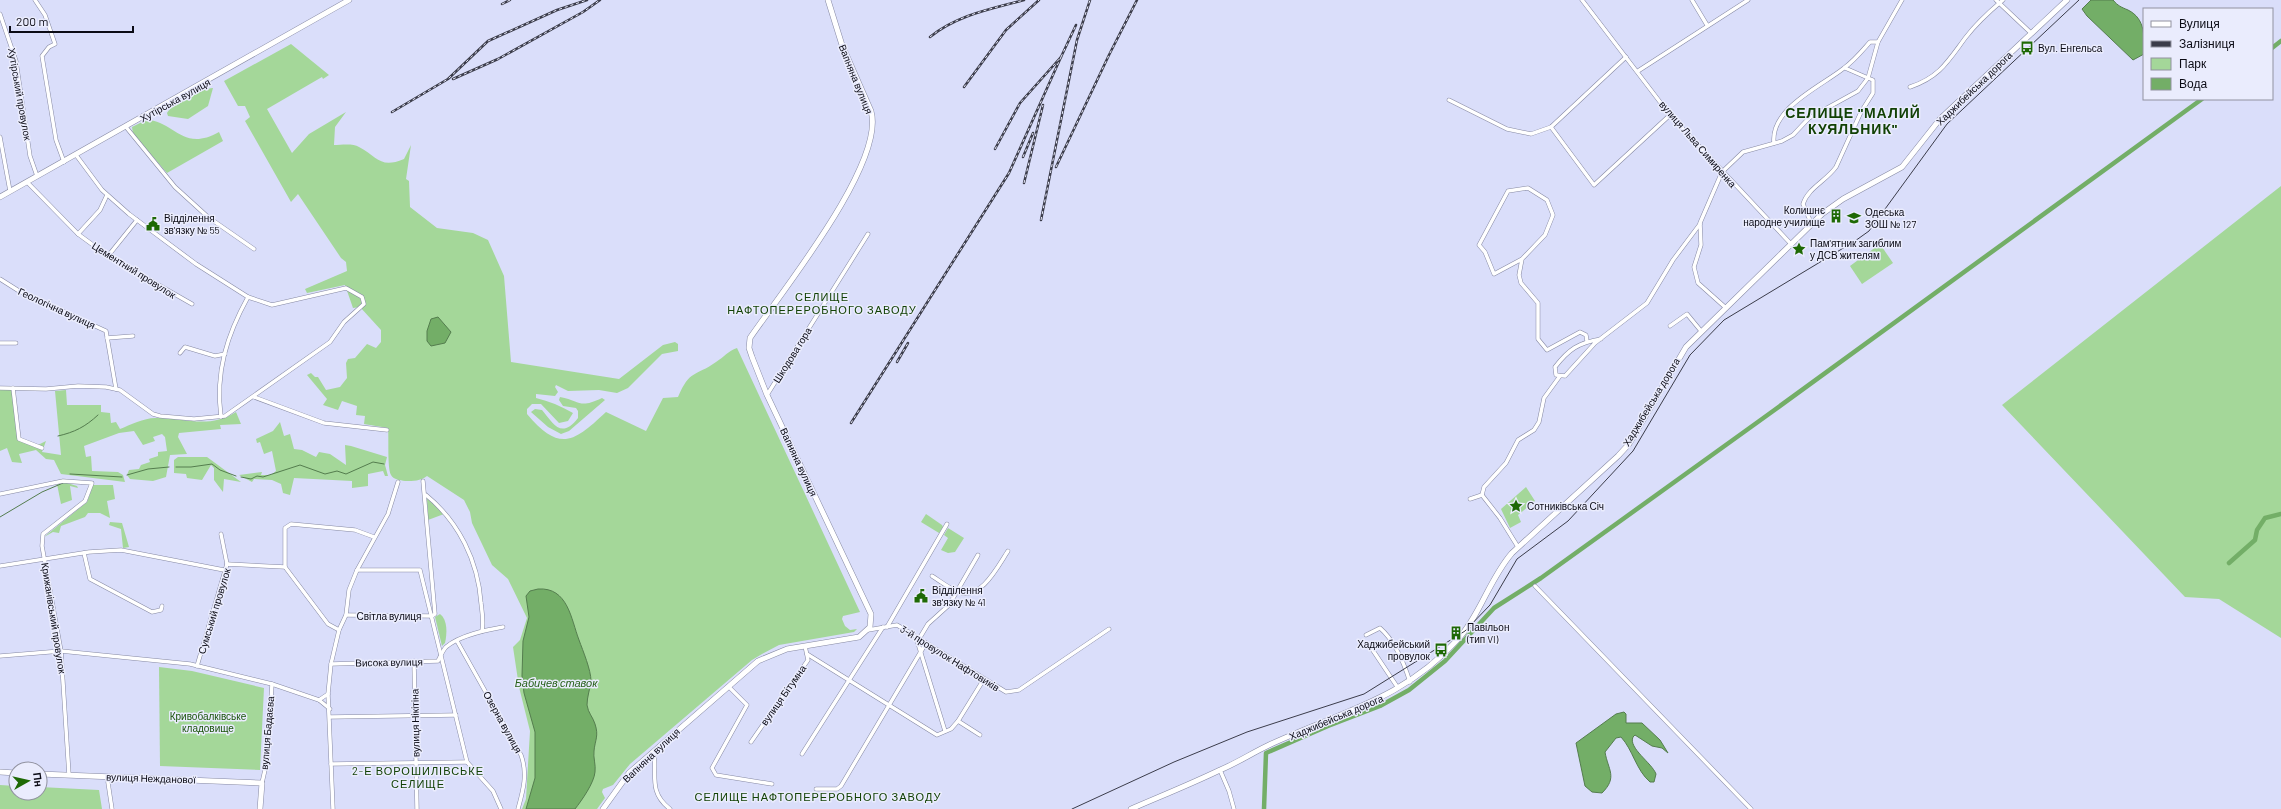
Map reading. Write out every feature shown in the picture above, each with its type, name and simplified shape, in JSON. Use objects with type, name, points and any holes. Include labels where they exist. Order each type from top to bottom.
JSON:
[{"type":"street","points":[[35,0],[45,15],[55,44],[49,47],[42,56],[56,140],[64,162]]},
{"type":"street","name":"Хутірська вулиця","points":[[0,197],[126,128],[349,0]]},
{"type":"street","name":"Вапняна вулиця","points":[[603,809],[629,773],[758,661],[787,649],[851,640],[864,634],[868,630],[871,614],[767,395],[749,348],[750,338],[838,213],[852,185],[873,128],[871,111],[842,45],[828,0]]},
{"type":"street","name":"вулиця Льва Симиренка","points":[[1582,0],[1638,71],[1670,115],[1790,244]]},
{"type":"street","points":[[1692,0],[1707,25]]},
{"type":"street","points":[[1638,71],[1707,25],[1748,0]]},
{"type":"street","points":[[1482,495],[1484,487],[1506,463],[1518,440],[1534,430],[1539,422],[1544,398],[1560,376],[1564,376],[1601,339],[1647,303],[1673,260],[1700,223],[1722,172],[1743,152],[1787,138],[1809,118],[1858,91],[1868,78],[1878,42],[1902,0]]},
{"type":"street","name":"Хаджибейська дорога","points":[[1131,809],[1220,770],[1268,746],[1366,706],[1399,689],[1424,672],[1459,638],[1500,568],[1518,548],[1599,474],[1629,444],[1678,357],[1701,331],[1790,244],[1833,205],[1902,167],[1940,119],[2067,0]]},
{"type":"street","points":[[1910,87],[1926,81],[1935,74],[1951,58],[1965,37],[1999,1],[2031,33]]},
{"type":"street","name":"Хутірський провулок","points":[[0,14],[16,61],[30,156],[37,176]]},
{"type":"street","points":[[1774,143],[1774,130],[1800,98],[1845,68],[1870,42],[1878,42]]},
{"type":"street","points":[[1449,100],[1507,129],[1531,134],[1551,127],[1626,57]]},
{"type":"street","points":[[1812,225],[1802,204],[1806,195],[1830,174],[1841,158],[1861,112],[1872,93],[1873,80],[1845,68]]},
{"type":"street","points":[[1551,127],[1594,185],[1670,115]]},
{"type":"street","points":[[126,128],[175,187],[208,217],[254,249]]},
{"type":"street","points":[[0,137],[10,191]]},
{"type":"street","points":[[0,388],[46,390],[78,386],[116,389],[153,414],[160,416],[194,419],[221,417],[254,397],[287,370],[330,342],[344,322],[364,303],[362,297],[346,288],[272,305],[248,297],[196,264],[137,220],[107,195],[76,155]]},
{"type":"street","name":"Цементний провулок","points":[[27,182],[78,234],[108,256],[192,304]]},
{"type":"street","points":[[1522,259],[1494,274],[1484,252],[1479,245],[1508,191],[1528,188],[1547,200],[1553,215],[1544,236],[1522,259],[1519,275],[1521,283],[1538,303],[1538,339],[1547,350],[1580,332],[1586,336],[1587,341]]},
{"type":"street","points":[[78,234],[100,210],[107,195]]},
{"type":"street","points":[[108,256],[137,220]]},
{"type":"street","points":[[1700,223],[1701,245],[1694,267],[1695,276],[1698,283],[1726,308]]},
{"type":"street","name":"Шкодова гора","points":[[767,395],[868,234]]},
{"type":"street","name":"Геологічна вулиця","points":[[0,279],[19,291],[106,331],[107,338]]},
{"type":"street","points":[[221,417],[218,395],[228,338],[248,297]]},
{"type":"street","points":[[1670,326],[1687,314],[1701,331]]},
{"type":"street","points":[[116,389],[107,338],[133,336]]},
{"type":"street","points":[[1560,376],[1556,375],[1555,367],[1562,358],[1582,342],[1601,339]]},
{"type":"street","points":[[0,343],[16,343]]},
{"type":"street","points":[[180,353],[185,347],[215,356],[225,354]]},
{"type":"street","points":[[13,388],[19,439],[42,448]]},
{"type":"street","points":[[254,397],[324,423],[387,430]]},
{"type":"street","name":"Крижанівський провулок","points":[[0,494],[62,481],[92,483],[85,501],[43,534],[44,559],[61,651],[69,775]]},
{"type":"street","points":[[423,481],[426,495],[435,608],[435,614],[432,616]]},
{"type":"street","points":[[333,809],[330,709],[328,694],[331,664],[339,630],[346,615],[349,590],[357,570],[388,514],[398,482]]},
{"type":"street","points":[[426,495],[442,508],[460,534],[473,560],[479,580],[482,631]]},
{"type":"street","points":[[1482,495],[1500,518],[1518,548]]},
{"type":"street","points":[[1470,499],[1482,495]]},
{"type":"street","points":[[802,754],[885,627],[948,524]]},
{"type":"street","points":[[339,630],[328,624],[285,567],[285,528],[287,525],[355,530],[374,537]]},
{"type":"street","points":[[220,534],[227,564]]},
{"type":"street","points":[[0,566],[121,550],[224,570]]},
{"type":"street","points":[[932,576],[958,592],[963,593],[982,588],[988,582],[1008,552]]},
{"type":"street","points":[[84,554],[90,579],[152,612],[161,610],[162,606]]},
{"type":"street","points":[[945,731],[920,655],[918,638],[928,624],[949,605],[958,592],[978,555]]},
{"type":"street","name":"Сумський провулок","points":[[197,666],[227,564],[285,567]]},
{"type":"street","points":[[357,570],[420,570],[442,654],[467,762],[493,791],[501,809]]},
{"type":"street","points":[[1535,586],[1751,809]]},
{"type":"street","name":"Світла вулиця","points":[[346,615],[432,616]]},
{"type":"street","name":"3-й провулок Нафтовиків","points":[[868,630],[897,625],[1006,692],[1020,690],[1109,629]]},
{"type":"street","points":[[442,654],[446,647],[457,641],[482,631],[503,627]]},
{"type":"street","points":[[1366,635],[1380,628],[1386,633],[1403,663],[1410,682]]},
{"type":"street","name":"Озерна вулиця","points":[[457,641],[521,755],[526,768],[523,792],[518,809]]},
{"type":"street","points":[[816,789],[837,789],[841,786],[926,643]]},
{"type":"street","name":"вулиця Бітумна","points":[[751,742],[808,660],[805,646]]},
{"type":"street","points":[[1372,649],[1399,689]]},
{"type":"street","points":[[0,656],[61,651],[197,666],[272,684],[319,700],[330,709]]},
{"type":"street","name":"Висока вулиця","points":[[331,664],[438,661],[442,654]]},
{"type":"street","points":[[806,654],[937,735],[951,729],[984,679]]},
{"type":"street","name":"вулиця Нікітіна","points":[[414,661],[417,809]]},
{"type":"street","name":"вулиця Бадаєва","points":[[262,783],[267,760],[272,684]]},
{"type":"street","points":[[729,687],[747,705],[712,768],[716,774],[772,784]]},
{"type":"street","points":[[319,700],[328,694]]},
{"type":"street","points":[[330,717],[456,715]]},
{"type":"street","points":[[958,720],[980,735]]},
{"type":"street","points":[[654,750],[655,790],[663,803],[670,809]]},
{"type":"street","points":[[331,764],[467,762]]},
{"type":"street","points":[[1220,770],[1229,791],[1234,809]]},
{"type":"street","name":"вулиця Нежданової","points":[[48,774],[262,783]]},
{"type":"street","points":[[107,776],[112,809]]},
{"type":"street","points":[[260,809],[262,783]]},
{"type":"green space","points":[[291,44],[329,75],[323,79],[322,77],[267,109],[292,153],[309,134],[346,112],[335,127],[334,145],[356,146],[384,162],[390,163],[404,159],[411,145],[406,179],[409,181],[410,207],[437,228],[473,233],[488,240],[504,276],[511,362],[619,379],[663,345],[675,342],[678,344],[678,351],[662,354],[628,388],[617,393],[599,390],[568,391],[556,385],[555,387],[558,392],[555,396],[536,394],[536,398],[555,404],[573,413],[568,421],[559,423],[541,404],[532,404],[527,409],[527,414],[549,434],[558,438],[567,439],[576,436],[606,412],[646,431],[663,398],[678,397],[682,388],[690,378],[737,348],[860,612],[843,616],[842,619],[845,626],[850,630],[857,629],[854,632],[779,645],[752,660],[630,764],[613,785],[603,789],[602,792],[605,798],[597,809],[522,809],[526,799],[530,731],[519,687],[513,647],[520,640],[527,618],[508,579],[492,565],[472,523],[470,512],[464,500],[427,476],[419,480],[411,481],[397,480],[394,478],[391,475],[389,466],[388,428],[364,424],[365,416],[356,415],[357,406],[342,401],[338,410],[323,405],[327,399],[307,375],[311,373],[315,377],[318,377],[326,390],[340,387],[347,378],[346,363],[348,359],[355,358],[367,344],[376,348],[381,342],[381,330],[360,307],[353,308],[345,285],[307,293],[305,289],[347,271],[346,262],[341,258],[298,194],[291,202],[245,121],[250,117],[245,106],[238,106],[224,81]]},
{"type":"green space","points":[[213,88],[208,106],[188,119],[168,116],[167,113],[170,109],[181,101],[202,91]]},
{"type":"green space","points":[[146,120],[156,121],[179,134],[196,139],[206,138],[219,132],[223,141],[167,173],[133,134],[132,127]]},
{"type":"green space","points":[[2281,186],[2281,638],[2219,599],[2185,597],[2002,405]]},
{"type":"green space","points":[[1880,244],[1893,263],[1862,284],[1850,266]]},
{"type":"green space","points":[[0,389],[12,389],[18,440],[38,445],[46,441],[42,452],[61,455],[55,391],[66,390],[67,405],[101,405],[101,412],[110,413],[111,423],[116,422],[120,429],[151,418],[205,422],[226,417],[236,412],[241,424],[220,425],[221,429],[179,433],[178,437],[187,454],[170,455],[166,477],[153,481],[130,479],[127,475],[129,470],[139,469],[141,465],[150,462],[149,459],[158,456],[158,452],[167,451],[165,437],[162,434],[153,437],[155,441],[143,445],[134,431],[119,433],[84,446],[86,457],[91,456],[92,471],[118,472],[123,475],[125,482],[61,474],[54,460],[46,459],[36,450],[19,454],[22,463],[12,462],[7,448],[0,451]]},
{"type":"green space","points":[[560,397],[584,404],[602,398],[605,400],[569,431],[561,434],[548,427],[531,412],[535,409],[542,410],[558,427],[562,429],[567,428],[578,418],[578,411],[576,408],[563,406],[559,400]]},
{"type":"green space","points":[[280,422],[284,436],[290,434],[294,449],[302,450],[316,457],[319,452],[330,454],[346,465],[345,445],[351,446],[387,457],[385,465],[388,476],[385,476],[383,471],[368,474],[368,486],[352,488],[352,481],[294,478],[290,495],[283,493],[281,484],[272,480],[254,479],[252,482],[239,475],[262,472],[261,475],[271,475],[276,471],[272,451],[264,454],[260,442],[257,443],[256,439],[273,431]]},
{"type":"green space","points":[[178,457],[207,457],[241,482],[224,479],[223,492],[214,480],[214,468],[211,465],[202,480],[187,478],[186,474],[174,473],[174,460]]},
{"type":"green space","points":[[64,482],[77,486],[78,488],[70,486],[72,500],[61,504],[57,484]]},
{"type":"green space","points":[[93,485],[113,485],[115,499],[107,501],[110,518],[100,513],[88,513],[85,517],[61,526],[59,533],[53,532],[44,537],[87,502]]},
{"type":"green space","name":"Сотниківська Січ","points":[[1526,487],[1535,501],[1518,515],[1521,522],[1510,528],[1501,509]]},
{"type":"green space","points":[[427,498],[444,514],[428,520]]},
{"type":"green space","points":[[926,514],[942,525],[943,527],[939,533],[921,522]]},
{"type":"green space","points":[[110,522],[122,523],[129,547],[123,548],[121,529],[109,525]]},
{"type":"green space","points":[[948,528],[964,538],[955,552],[948,553],[941,550],[948,538],[944,535]]},
{"type":"green space","points":[[440,614],[446,623],[445,643],[442,646],[435,617]]},
{"type":"green space","name":"Кривобалківське кладовище","points":[[159,667],[192,671],[264,688],[260,770],[160,766]]},
{"type":"green space","points":[[0,785],[8,786],[8,801],[48,801],[48,787],[99,790],[102,809],[0,809]]},
{"type":"water","points":[[2091,0],[2113,0],[2116,4],[2134,14],[2141,23],[2143,29],[2143,55],[2133,60],[2087,16],[2082,9]]},
{"type":"water","points":[[438,317],[451,332],[445,343],[431,346],[427,341],[427,331],[431,319]]},
{"type":"water","name":"Бабичев ставок","points":[[538,589],[556,593],[567,606],[591,677],[587,705],[597,732],[594,747],[595,772],[590,786],[575,809],[526,809],[535,778],[535,732],[524,693],[522,676],[523,641],[529,617],[526,596],[530,591]]},
{"type":"water","points":[[1624,712],[1626,714],[1626,723],[1642,723],[1660,740],[1668,753],[1662,748],[1652,746],[1635,735],[1633,737],[1632,741],[1637,751],[1656,774],[1654,782],[1650,782],[1641,772],[1625,742],[1621,737],[1616,738],[1605,752],[1611,773],[1610,782],[1602,793],[1592,792],[1585,786],[1576,743],[1616,714]]},
{"type":"waterway","points":[[2273,47],[2281,41]]},
{"type":"waterway","points":[[1264,809],[1266,753],[1328,726],[1380,706],[1409,690],[1445,661],[1494,608],[1541,578],[2201,100]]},
{"type":"waterway","points":[[58,436],[70,433],[80,428],[89,423],[98,415]]},
{"type":"waterway","points":[[241,477],[251,479],[257,476],[263,477],[300,465],[325,474],[337,471],[346,474],[373,462],[384,464]]},
{"type":"waterway","points":[[176,467],[191,467],[212,464],[220,470],[236,476]]},
{"type":"waterway","points":[[127,475],[148,469],[169,467]]},
{"type":"waterway","points":[[70,474],[122,477]]},
{"type":"waterway","points":[[0,517],[42,492],[63,483]]},
{"type":"waterway","points":[[2229,563],[2255,540],[2257,530],[2265,518],[2281,514]]},
{"type":"tram line","points":[[1072,809],[1174,762],[1247,732],[1364,694],[1465,631],[1490,605],[1517,559],[1568,521],[1633,451],[1690,355],[1724,320],[1869,231],[1947,124],[2079,0]]},
{"type":"railway","points":[[502,4],[510,0]]},
{"type":"railway","points":[[392,112],[448,79],[488,41],[557,10],[587,0]]},
{"type":"railway","points":[[453,79],[498,59],[583,12],[600,0]]},
{"type":"railway","points":[[930,37],[940,29],[963,18],[1024,0]]},
{"type":"railway","points":[[964,87],[1006,30],[1039,0]]},
{"type":"railway","points":[[1041,220],[1077,40],[1090,0]]},
{"type":"railway","points":[[1056,167],[1137,0]]},
{"type":"railway","points":[[995,149],[1020,103],[1061,57],[1076,25]]},
{"type":"railway","points":[[851,423],[1009,173],[1061,57]]},
{"type":"railway","points":[[1024,183],[1043,105]]},
{"type":"railway","points":[[1023,157],[1033,133]]},
{"type":"railway","points":[[897,362],[908,343]]},
{"type":"place","name":"Вул. Енгельса","points":[[2027,48]]},
{"type":"place","name":"Колишнє народне училище","points":[[1836,216]]},
{"type":"place","name":"Одеська ЗОШ № 127","points":[[1854,218]]},
{"type":"place","name":"Відділення зв'язку № 55","points":[[153,224]]},
{"type":"place","name":"Пам'ятник загиблим у ДСВ жителям","points":[[1799,249]]},
{"type":"place","name":"Сотниківська Січ","points":[[1516,506]]},
{"type":"place","name":"Відділення зв'язку № 41","points":[[921,596]]},
{"type":"place","name":"Павільон (тип VI)","points":[[1456,633]]},
{"type":"place","name":"Хаджибейський провулок","points":[[1441,650]]},
{"type":"district","name":"СЕЛИЩЕ \"МАЛИЙ КУЯЛЬНИК\"","points":[[1853,120]]},
{"type":"district","name":"СЕЛИЩЕ НАФТОПЕРЕРОБНОГО ЗАВОДУ","points":[[822,302]]},
{"type":"district","name":"2-Е ВОРОШИЛІВСЬКЕ СЕЛИЩЕ","points":[[418,776]]},
{"type":"district","name":"СЕЛИЩЕ НАФТОПЕРЕРОБНОГО ЗАВОДУ","points":[[818,796]]}]
